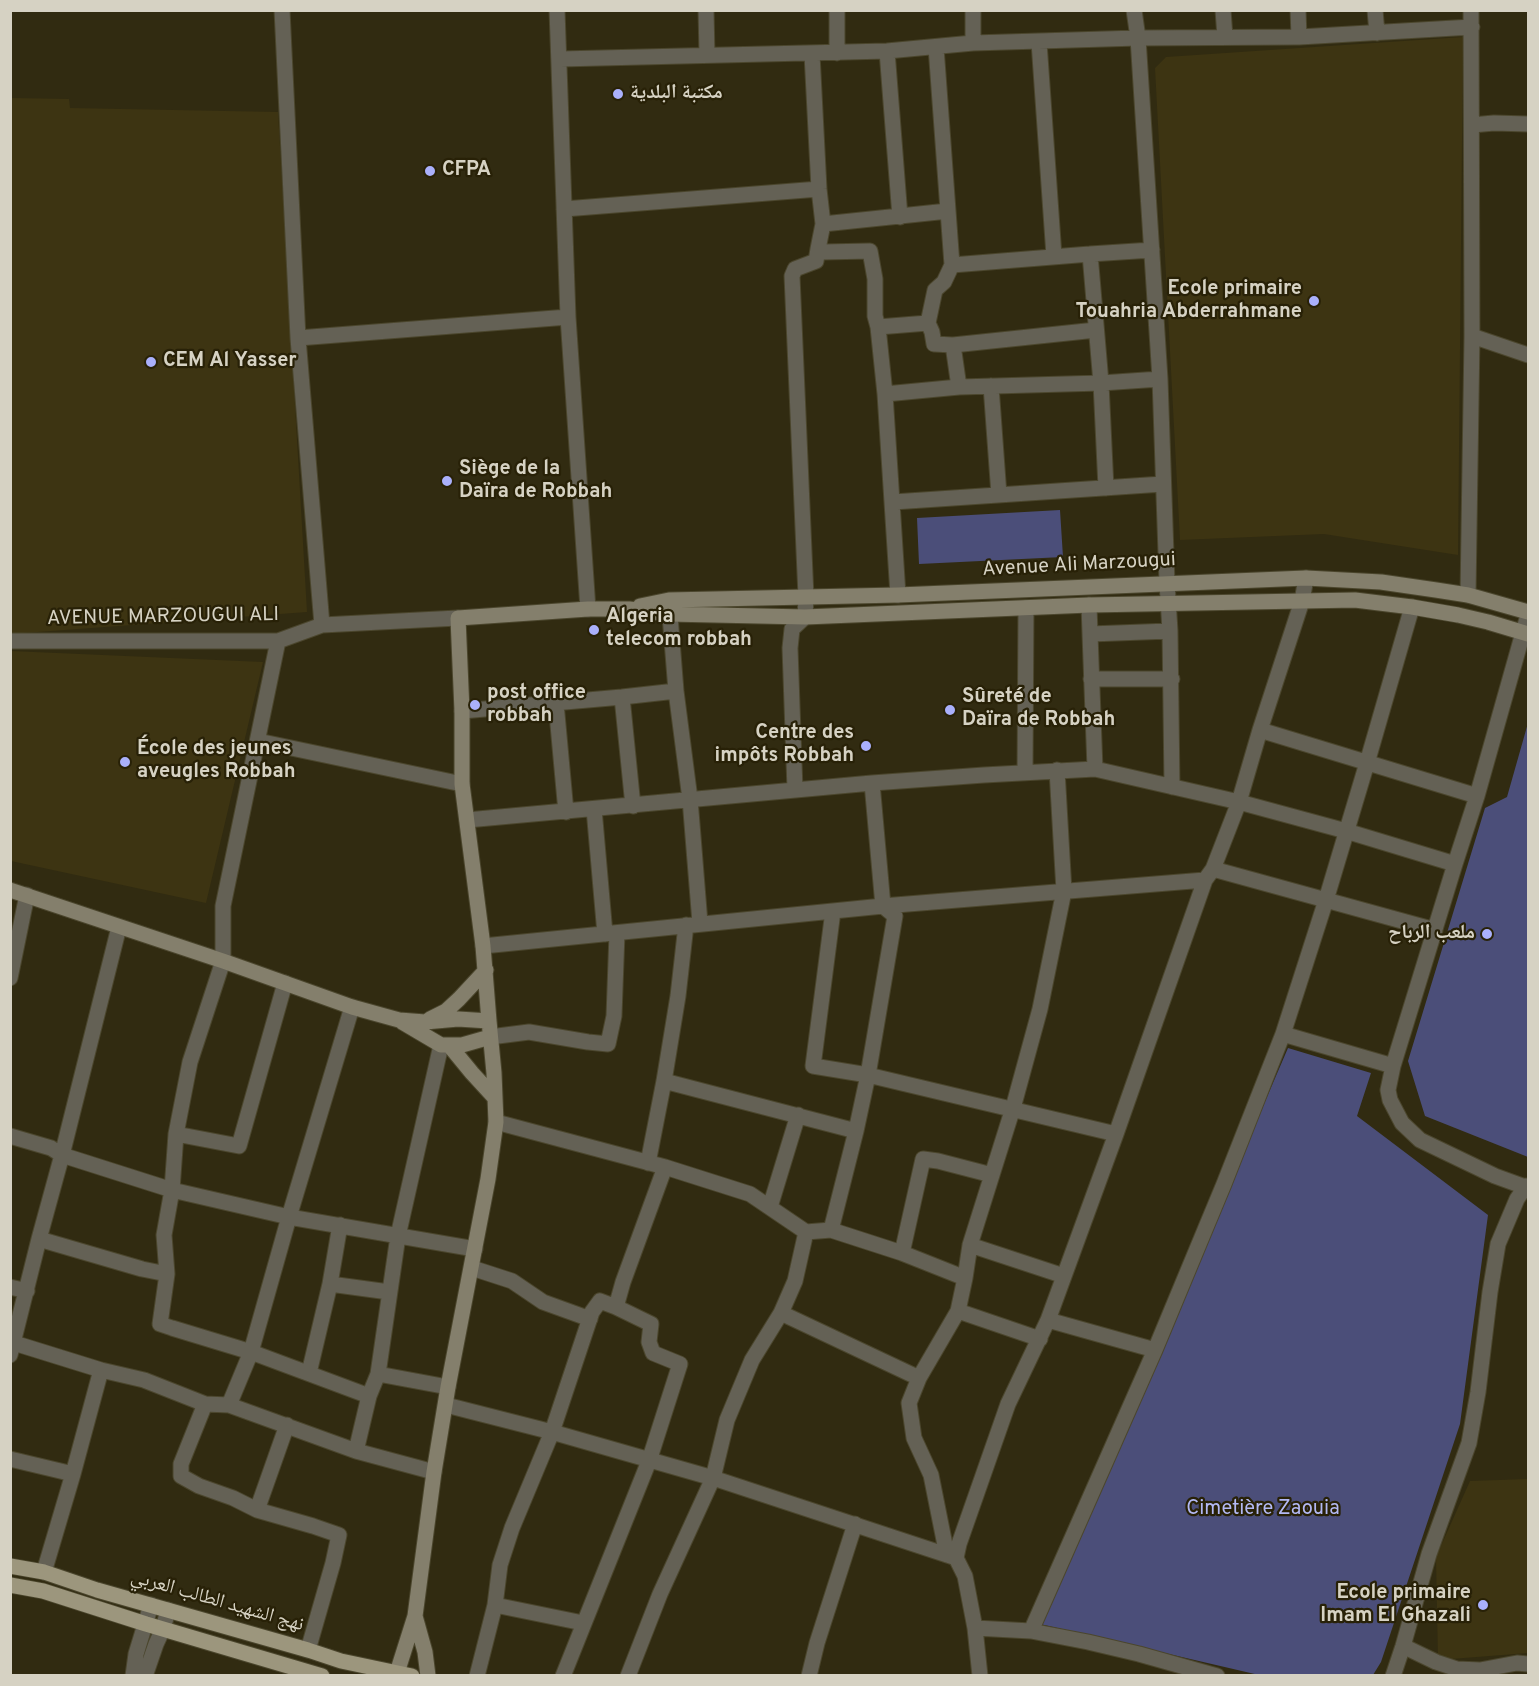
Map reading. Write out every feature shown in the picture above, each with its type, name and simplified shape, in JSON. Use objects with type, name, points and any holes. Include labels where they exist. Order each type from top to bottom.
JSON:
[{"type":"main road","name":"Avenue Ali Marzougui","points":[[458,618],[806,597],[1306,578],[1381,582],[1468,595],[1528,614]]},
{"type":"main road","name":"Avenue Ali Marzougui","points":[[669,607],[805,617],[1089,605],[1355,600],[1412,607],[1488,622],[1526,633]]},
{"type":"main road","points":[[396,1674],[416,1616],[434,1472],[488,1179],[496,1122],[494,1073],[497,1036],[489,1021],[486,970],[462,784],[458,618]]},
{"type":"main road","points":[[10,890],[352,1007],[399,1020],[489,1021]]},
{"type":"main road","points":[[425,1022],[446,1011],[486,970]]},
{"type":"main road","points":[[399,1020],[445,1045],[494,1097]]},
{"type":"main road","points":[[445,1045],[470,1043],[497,1036]]},
{"type":"main road","name":"نهج الشهيد الطالب العربي","points":[[10,1566],[44,1572],[97,1590],[341,1661],[412,1676]]},
{"type":"main road","name":"نهج الشهيد الطالب العربي","points":[[10,1585],[44,1591],[322,1676]]},
{"type":"main road","points":[[416,1616],[428,1676]]},
{"type":"street","points":[[282,10],[298,338],[321,625]]},
{"type":"street","points":[[557,10],[568,317],[588,609]]},
{"type":"street","points":[[706,10],[707,55]]},
{"type":"street","points":[[837,10],[837,53]]},
{"type":"street","points":[[973,10],[973,43]]},
{"type":"street","points":[[1134,10],[1138,38],[1160,379],[1172,679],[1172,787]]},
{"type":"street","points":[[1223,10],[1225,37]]},
{"type":"street","points":[[1298,10],[1299,37]]},
{"type":"street","points":[[1375,10],[1377,33]]},
{"type":"street","points":[[1468,595],[1472,336],[1472,10]]},
{"type":"street","points":[[560,59],[812,54],[887,51],[973,43],[1138,38],[1299,37],[1472,27]]},
{"type":"street","points":[[1039,42],[1054,256]]},
{"type":"street","points":[[936,47],[952,265],[944,282],[935,290],[928,323],[934,344],[953,345],[1096,330]]},
{"type":"street","points":[[887,51],[900,217]]},
{"type":"street","points":[[795,790],[790,648],[792,629],[805,617],[806,597],[792,276],[795,269],[816,261],[823,224],[812,54]]},
{"type":"street","points":[[1472,125],[1528,124]]},
{"type":"street","points":[[564,209],[819,189]]},
{"type":"street","points":[[823,224],[948,211]]},
{"type":"street","points":[[818,249],[823,252],[870,251],[875,279],[875,316],[885,394],[898,595]]},
{"type":"street","points":[[952,265],[1152,250]]},
{"type":"street","points":[[1090,254],[1101,383],[1106,488]]},
{"type":"street","points":[[298,338],[568,317]]},
{"type":"street","points":[[878,327],[928,323]]},
{"type":"street","points":[[1472,336],[1528,355]]},
{"type":"street","points":[[953,345],[959,387]]},
{"type":"street","points":[[885,394],[959,387],[1160,379]]},
{"type":"street","points":[[991,386],[999,495]]},
{"type":"street","points":[[893,502],[1163,484]]},
{"type":"street","points":[[951,1556],[959,1544],[1008,1404],[1048,1320],[1209,874],[1239,802],[1302,601],[1306,578]]},
{"type":"street","points":[[1089,605],[1095,769]]},
{"type":"street","points":[[648,1163],[693,924],[690,799],[676,691],[669,607]]},
{"type":"street","points":[[1031,1631],[1155,1350],[1283,1034],[1326,900],[1412,607]]},
{"type":"street","points":[[1025,772],[1026,608]]},
{"type":"street","points":[[1393,1676],[1429,1554],[1469,1443],[1498,1244],[1523,1204],[1527,1187],[1495,1176],[1420,1140],[1402,1123],[1390,1100],[1388,1090],[1393,1066],[1526,633],[1528,614]]},
{"type":"street","name":"AVENUE MARZOUGUI ALI","points":[[10,641],[278,641],[321,625],[458,618]]},
{"type":"street","points":[[1090,634],[1170,632]]},
{"type":"street","points":[[278,641],[223,906],[223,961],[190,1062],[176,1134],[172,1190],[164,1235],[167,1274],[160,1324],[251,1352],[369,1396]]},
{"type":"street","points":[[1091,679],[1172,679]]},
{"type":"street","points":[[462,711],[676,691]]},
{"type":"street","points":[[622,697],[633,806]]},
{"type":"street","points":[[556,702],[566,812]]},
{"type":"street","points":[[1260,730],[1477,796]]},
{"type":"street","points":[[258,741],[462,784]]},
{"type":"street","points":[[466,820],[872,783],[1095,769],[1239,802],[1455,864]]},
{"type":"street","points":[[980,1676],[975,1628],[965,1576],[951,1556],[931,1475],[914,1438],[909,1403],[919,1378],[958,1311],[970,1245],[1013,1108],[1040,1009],[1064,891],[1058,770]]},
{"type":"street","points":[[831,1230],[856,1131],[895,916],[883,906],[872,783]]},
{"type":"street","points":[[497,1036],[530,1032],[608,1044],[614,1017],[611,933],[594,809]]},
{"type":"street","points":[[483,946],[883,906],[1064,891],[1209,874],[1326,900],[1436,930]]},
{"type":"street","points":[[10,978],[27,895]]},
{"type":"street","points":[[833,911],[813,1066],[1013,1108],[1116,1134]]},
{"type":"street","points":[[119,927],[12,1349],[144,1380],[206,1404],[229,1405],[356,1451],[434,1472]]},
{"type":"street","points":[[176,1134],[238,1146],[285,983]]},
{"type":"street","points":[[229,1405],[251,1352],[352,1007]]},
{"type":"street","points":[[1283,1034],[1393,1066]]},
{"type":"street","points":[[356,1451],[369,1396],[378,1374],[398,1236],[445,1045]]},
{"type":"street","points":[[664,1081],[856,1131]]},
{"type":"street","points":[[770,1207],[798,1115]]},
{"type":"street","points":[[496,1122],[665,1167],[750,1194],[806,1232],[831,1230],[902,1252],[965,1278]]},
{"type":"street","points":[[10,1136],[172,1190],[289,1217],[475,1249]]},
{"type":"street","points":[[902,1252],[923,1159],[992,1175]]},
{"type":"street","points":[[616,1307],[665,1167]]},
{"type":"street","points":[[1495,1176],[1523,1204]]},
{"type":"street","points":[[309,1374],[330,1284],[340,1225]]},
{"type":"street","points":[[628,1676],[660,1594],[713,1478],[727,1420],[752,1360],[781,1313],[795,1281],[806,1232]]},
{"type":"street","points":[[39,1239],[167,1274]]},
{"type":"street","points":[[970,1245],[1064,1276]]},
{"type":"street","points":[[472,1268],[513,1281],[543,1302],[590,1319]]},
{"type":"street","points":[[330,1284],[389,1292]]},
{"type":"street","points":[[10,1287],[27,1291]]},
{"type":"street","points":[[477,1676],[495,1605],[500,1565],[512,1528],[552,1432],[592,1312],[600,1301],[651,1324],[649,1342],[653,1353],[680,1364],[649,1461],[563,1676]]},
{"type":"street","points":[[958,1311],[1040,1339]]},
{"type":"street","points":[[781,1313],[919,1378]]},
{"type":"street","points":[[1048,1320],[1155,1350]]},
{"type":"street","points":[[44,1572],[101,1370]]},
{"type":"street","points":[[378,1374],[448,1387]]},
{"type":"street","points":[[206,1404],[181,1464],[181,1476],[199,1486],[233,1497],[257,1510],[339,1535],[308,1650]]},
{"type":"street","points":[[446,1405],[552,1432],[713,1478],[951,1556]]},
{"type":"street","points":[[257,1510],[286,1425]]},
{"type":"street","points":[[10,1459],[73,1474]]},
{"type":"street","points":[[809,1676],[817,1643],[855,1524]]},
{"type":"street","points":[[134,1676],[136,1654],[151,1605]]},
{"type":"street","points":[[495,1605],[584,1623]]},
{"type":"street","points":[[145,1676],[168,1610]]},
{"type":"street","points":[[975,1628],[1031,1631],[1088,1642],[1217,1676]]},
{"type":"street","points":[[1403,1646],[1457,1669],[1480,1670],[1517,1663],[1528,1664]]},
{"type":"shaded area","name":"Ecole primaire Touahria Abderrahmane","points":[[1463,37],[1458,555],[1324,534],[1180,540],[1155,68],[1166,57]]},
{"type":"shaded area","name":"CEM Al Yasser","points":[[11,98],[69,99],[70,108],[278,112],[307,612],[11,634]]},
{"type":"shaded area","name":"École des jeunes aveugles Robbah","points":[[11,651],[263,662],[206,903],[11,861]]},
{"type":"shaded area","name":"Ecole primaire Imam El Ghazali","points":[[1528,1479],[1528,1653],[1438,1660],[1436,1557],[1470,1481]]},
{"type":"green space","points":[[1060,510],[1063,557],[919,564],[917,518]]},
{"type":"green space","name":"ملعب الرباح","points":[[1528,723],[1528,1157],[1425,1116],[1408,1061],[1485,808],[1507,797]]},
{"type":"green space","name":"Cimetière Zaouia","points":[[1288,1048],[1371,1073],[1357,1116],[1488,1215],[1460,1424],[1381,1662],[1373,1675],[1259,1675],[1040,1624]]},
{"type":"place","name":"مكتبة البلدية","points":[[618,94]]},
{"type":"place","name":"CFPA","points":[[430,171]]},
{"type":"place","name":"Ecole primaire Touahria Abderrahmane","points":[[1314,301]]},
{"type":"place","name":"CEM Al Yasser","points":[[151,362]]},
{"type":"place","name":"Siège de la Daïra de Robbah","points":[[447,481]]},
{"type":"place","name":"Algeria telecom robbah","points":[[594,630]]},
{"type":"place","name":"post office robbah","points":[[475,705]]},
{"type":"place","name":"Sûreté de Daïra de Robbah","points":[[950,710]]},
{"type":"place","name":"Centre des impôts Robbah","points":[[866,746]]},
{"type":"place","name":"École des jeunes aveugles Robbah","points":[[125,762]]},
{"type":"place","name":"ملعب الرباح","points":[[1487,934]]},
{"type":"place","name":"Ecole primaire Imam El Ghazali","points":[[1483,1605]]}]
